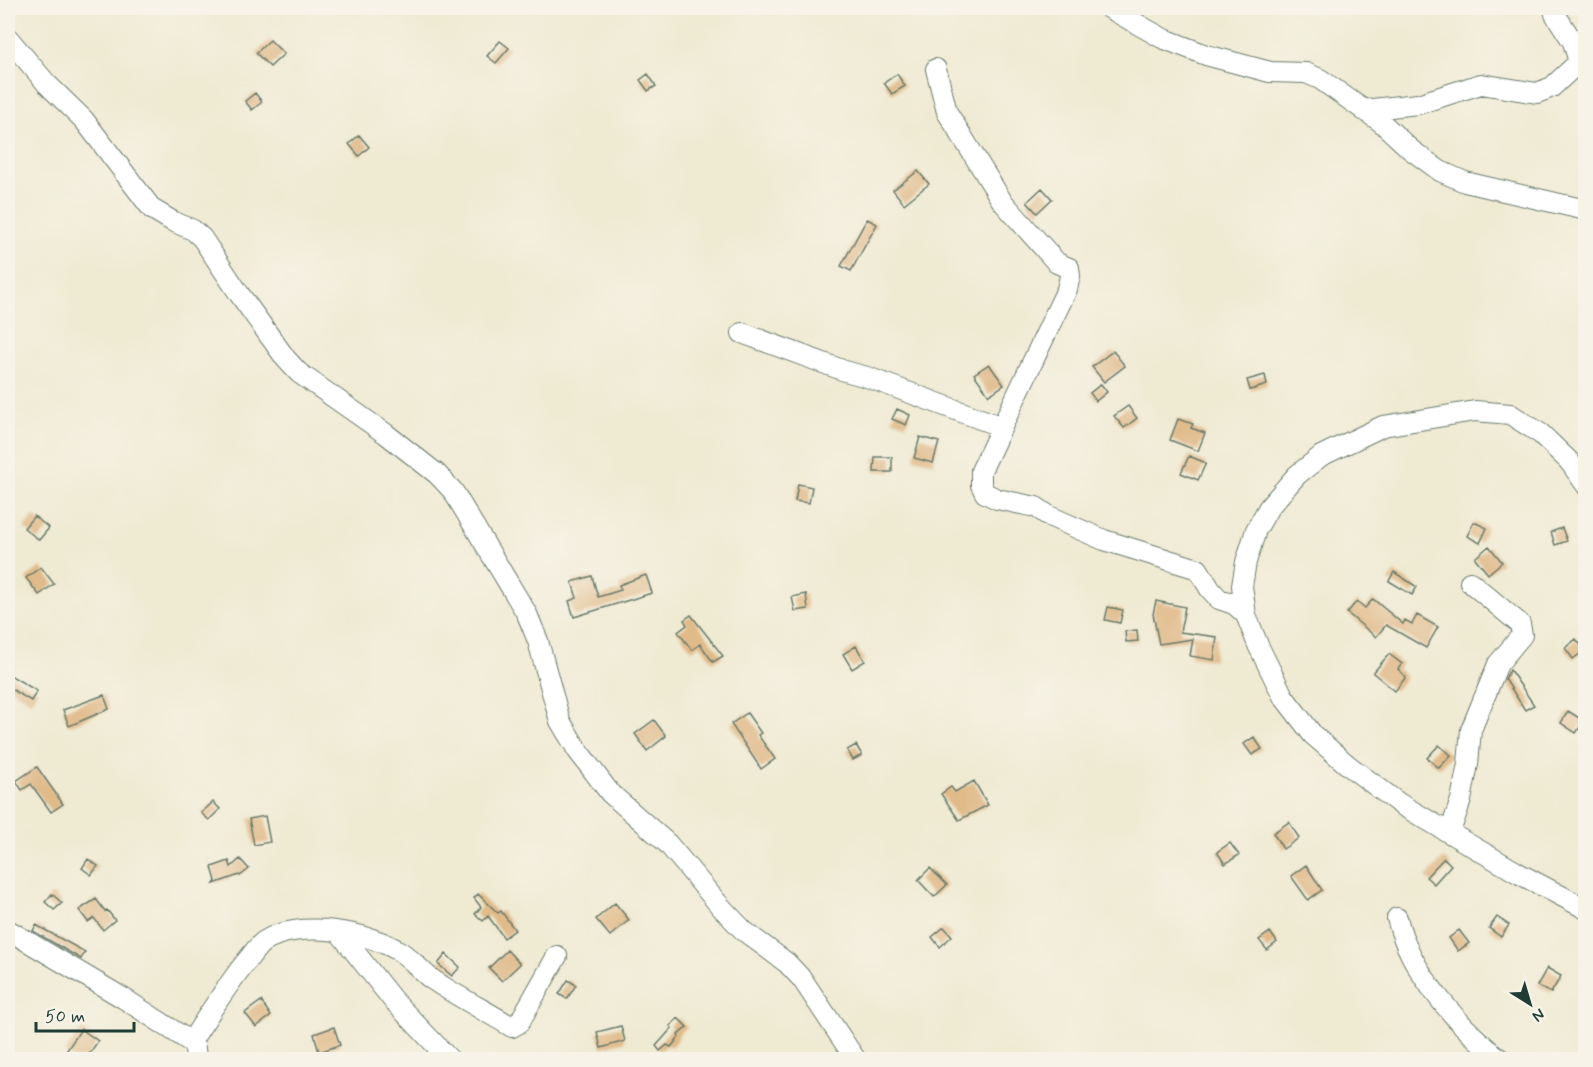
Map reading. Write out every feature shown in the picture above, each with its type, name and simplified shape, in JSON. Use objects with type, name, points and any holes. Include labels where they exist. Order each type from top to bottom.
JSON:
[{"type":"street","points":[[1109,8],[1161,38],[1206,55],[1270,72],[1306,74],[1320,79],[1381,122],[1410,149],[1440,171],[1465,183],[1586,210]]},
{"type":"street","points":[[1363,110],[1418,104],[1481,84],[1537,93],[1552,87],[1580,62],[1573,42],[1555,14],[1554,8]]},
{"type":"street","points":[[8,38],[47,84],[84,120],[152,208],[172,221],[193,230],[202,238],[286,359],[299,373],[386,434],[437,474],[453,491],[527,614],[538,641],[560,721],[578,751],[610,793],[668,844],[744,931],[787,963],[801,979],[856,1059]]},
{"type":"street","points":[[936,69],[947,112],[1002,201],[1057,263],[1069,268],[1070,276],[1067,289],[981,471],[981,486],[985,493],[997,499],[1036,507],[1049,516],[1104,540],[1193,566],[1198,569],[1219,599],[1234,604],[1246,615]]},
{"type":"street","points":[[742,333],[1002,427]]},
{"type":"street","points":[[1586,485],[1569,461],[1541,434],[1510,414],[1476,411],[1383,426],[1321,456],[1297,476],[1269,507],[1256,530],[1246,562],[1242,586],[1246,615],[1258,645],[1283,696],[1313,735],[1349,766],[1400,804],[1518,873],[1586,909]]},
{"type":"street","points":[[1450,832],[1461,800],[1468,764],[1471,730],[1498,664],[1522,634],[1520,624],[1470,582]]},
{"type":"street","points":[[1397,918],[1402,939],[1441,1000],[1465,1027],[1501,1059]]},
{"type":"street","points":[[8,930],[123,998],[194,1051],[221,997],[261,944],[275,935],[289,931],[339,932],[366,937],[390,946],[402,953],[433,980],[512,1027],[519,1023],[557,956]]},
{"type":"street","points":[[339,932],[392,999],[450,1059]]},
{"type":"building","points":[[270,40],[284,54],[270,67],[256,53]]},
{"type":"building","points":[[500,41],[509,48],[496,63],[487,56]]},
{"type":"building","points":[[648,74],[656,86],[648,91],[640,80]]},
{"type":"building","points":[[897,74],[905,86],[892,94],[884,83]]},
{"type":"building","points":[[255,93],[262,102],[252,110],[245,101]]},
{"type":"building","points":[[359,135],[369,147],[359,156],[349,144]]},
{"type":"building","points":[[918,171],[929,184],[904,204],[893,190]]},
{"type":"building","points":[[1042,188],[1052,199],[1037,213],[1027,202]]},
{"type":"building","points":[[867,219],[877,224],[851,271],[841,266]]},
{"type":"building","points":[[1113,351],[1125,366],[1104,382],[1092,367]]},
{"type":"building","points":[[989,364],[1004,385],[989,395],[974,374]]},
{"type":"building","points":[[1265,375],[1267,385],[1250,390],[1247,380]]},
{"type":"building","points":[[1101,384],[1107,392],[1096,401],[1090,393]]},
{"type":"building","points":[[1128,406],[1137,418],[1124,428],[1114,416]]},
{"type":"building","points":[[897,409],[910,415],[906,425],[892,419]]},
{"type":"building","points":[[1178,419],[1193,424],[1191,428],[1205,433],[1198,451],[1170,440]]},
{"type":"building","points":[[920,437],[939,442],[933,463],[914,458]]},
{"type":"building","points":[[1189,456],[1206,463],[1198,480],[1181,473]]},
{"type":"building","points":[[875,457],[892,457],[892,472],[874,472]]},
{"type":"building","points":[[798,484],[812,487],[809,503],[795,501]]},
{"type":"building","points":[[34,516],[49,528],[39,540],[24,528]]},
{"type":"building","points":[[1474,522],[1487,528],[1480,543],[1467,536]]},
{"type":"building","points":[[1562,528],[1567,541],[1555,545],[1551,532]]},
{"type":"building","points":[[1489,546],[1502,562],[1488,574],[1475,558]]},
{"type":"building","points":[[41,567],[54,584],[39,595],[26,578]]},
{"type":"building","points":[[1394,572],[1417,587],[1412,595],[1389,581]]},
{"type":"building","points":[[646,575],[652,593],[574,617],[569,601],[577,598],[572,582],[592,576],[598,597],[621,590],[619,585]]},
{"type":"building","points":[[806,594],[808,609],[795,611],[792,597]]},
{"type":"building","points":[[1373,599],[1403,624],[1405,620],[1412,624],[1417,615],[1438,627],[1426,648],[1386,625],[1376,637],[1347,613],[1357,601],[1365,608]]},
{"type":"building","points":[[1156,601],[1185,607],[1180,632],[1217,637],[1214,660],[1190,656],[1193,639],[1159,644],[1153,614]]},
{"type":"building","points":[[1108,607],[1123,610],[1120,623],[1105,620]]},
{"type":"building","points":[[691,615],[723,656],[713,662],[700,644],[692,650],[678,632],[687,625],[684,620]]},
{"type":"building","points":[[1137,630],[1138,641],[1126,642],[1125,631]]},
{"type":"building","points":[[1576,639],[1585,650],[1573,659],[1565,648]]},
{"type":"building","points":[[856,646],[865,661],[852,669],[843,654]]},
{"type":"building","points":[[1389,654],[1402,664],[1398,669],[1406,677],[1395,691],[1373,673]]},
{"type":"building","points":[[1510,670],[1534,705],[1525,710],[1505,679]]},
{"type":"building","points":[[8,674],[37,691],[31,701],[8,687]]},
{"type":"building","points":[[104,695],[109,709],[69,726],[63,710]]},
{"type":"building","points":[[1568,711],[1584,721],[1576,733],[1561,723]]},
{"type":"building","points":[[747,713],[761,733],[758,735],[775,759],[761,769],[731,724]]},
{"type":"building","points":[[654,720],[666,736],[647,751],[635,734]]},
{"type":"building","points":[[1254,737],[1262,749],[1252,755],[1244,744]]},
{"type":"building","points":[[856,745],[862,755],[853,760],[847,750]]},
{"type":"building","points":[[1439,745],[1451,755],[1439,768],[1427,758]]},
{"type":"building","points":[[37,767],[63,804],[51,812],[31,784],[22,790],[16,781]]},
{"type":"building","points":[[974,781],[988,805],[959,820],[941,794],[951,787],[955,792]]},
{"type":"building","points":[[213,802],[220,809],[209,820],[201,813]]},
{"type":"building","points":[[265,816],[270,842],[254,845],[249,819]]},
{"type":"building","points":[[1289,822],[1299,838],[1283,849],[1273,833]]},
{"type":"building","points":[[1230,843],[1239,855],[1225,864],[1217,852]]},
{"type":"building","points":[[1444,858],[1451,865],[1434,884],[1426,877]]},
{"type":"building","points":[[88,859],[98,866],[91,875],[82,868]]},
{"type":"building","points":[[240,859],[249,869],[240,876],[214,884],[216,881],[212,867],[229,861],[231,867]]},
{"type":"building","points":[[1306,865],[1322,890],[1308,900],[1291,876]]},
{"type":"building","points":[[930,868],[947,885],[934,897],[918,880]]},
{"type":"building","points":[[52,894],[62,903],[54,910],[45,902]]},
{"type":"building","points":[[478,894],[498,913],[501,911],[515,930],[504,938],[488,916],[483,921],[475,914],[481,907],[474,898]]},
{"type":"building","points":[[96,899],[115,920],[103,930],[94,918],[88,922],[79,910]]},
{"type":"building","points":[[615,903],[629,920],[610,936],[596,919]]},
{"type":"building","points":[[1497,917],[1509,925],[1501,937],[1489,928]]},
{"type":"building","points":[[36,925],[85,952],[81,959],[33,931]]},
{"type":"building","points":[[944,927],[952,936],[940,947],[932,937]]},
{"type":"building","points":[[1459,930],[1469,943],[1458,951],[1449,938]]},
{"type":"building","points":[[1270,932],[1277,942],[1267,950],[1259,940]]},
{"type":"building","points":[[507,950],[520,964],[502,981],[489,968]]},
{"type":"building","points":[[446,954],[460,967],[452,976],[438,964]]},
{"type":"building","points":[[1547,968],[1561,976],[1551,993],[1537,986]]},
{"type":"building","points":[[568,980],[576,985],[567,999],[559,994]]},
{"type":"building","points":[[261,1001],[271,1016],[256,1027],[245,1013]]},
{"type":"building","points":[[678,1018],[687,1027],[678,1035],[679,1037],[671,1047],[667,1045],[660,1051],[656,1046]]},
{"type":"building","points":[[621,1026],[625,1041],[601,1048],[597,1032]]},
{"type":"building","points":[[334,1027],[340,1045],[319,1052],[314,1034]]},
{"type":"building","points":[[81,1029],[98,1041],[86,1059],[74,1059],[65,1053]]}]
